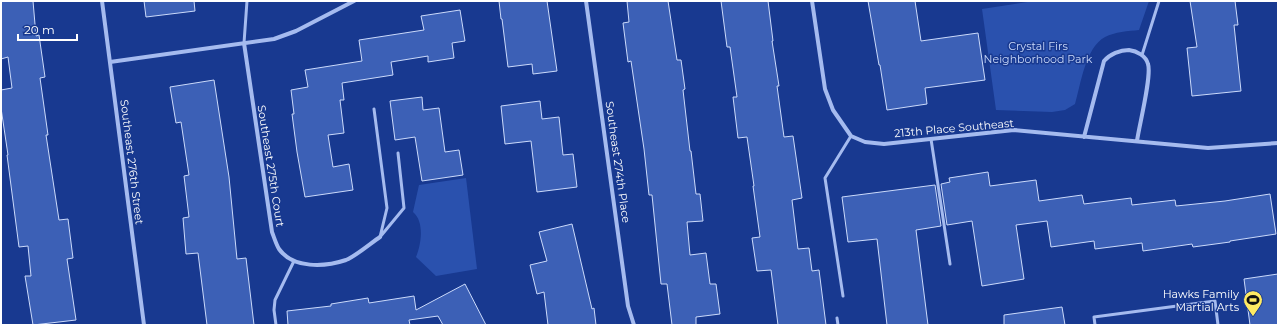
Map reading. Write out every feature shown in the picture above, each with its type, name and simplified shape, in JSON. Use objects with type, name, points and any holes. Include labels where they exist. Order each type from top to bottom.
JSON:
[{"type":"street","name":"Southeast 276th Street","points":[[102,1],[144,325]]},
{"type":"street","points":[[110,62],[274,39],[296,31],[354,1]]},
{"type":"street","name":"Southeast 274th Place","points":[[586,1],[628,306],[634,325]]},
{"type":"street","points":[[812,1],[824,89],[832,110],[852,136]]},
{"type":"street","name":"Southeast 275th Court","points":[[244,44],[272,232],[278,248],[294,262]]},
{"type":"street","points":[[1084,136],[1104,61],[1115,53],[1129,50],[1142,55],[1148,64],[1149,75],[1136,141]]},
{"type":"street","name":"213th Place Southeast","points":[[852,136],[865,142],[884,144],[1014,130],[1208,148],[1278,143]]},
{"type":"street","points":[[294,262],[316,265],[347,259],[380,237]]},
{"type":"lane","points":[[244,44],[247,1]]},
{"type":"lane","points":[[1142,55],[1159,1]]},
{"type":"lane","points":[[374,109],[387,208],[380,237]]},
{"type":"lane","points":[[843,296],[825,178],[852,136]]},
{"type":"lane","points":[[931,139],[950,264]]},
{"type":"lane","points":[[380,237],[404,208],[398,153]]},
{"type":"lane","points":[[276,325],[274,310],[275,300],[294,262]]},
{"type":"lane","points":[[1095,325],[1094,316],[1215,301],[1218,325]]},
{"type":"lane","points":[[837,318],[838,325]]},
{"type":"green space","name":"Crystal Firs Neighborhood Park","points":[[1034,1],[1149,1],[1139,30],[1109,35],[1098,42],[1088,58],[1075,104],[1065,110],[1052,112],[996,110],[982,9]]},
{"type":"green space","points":[[466,178],[477,269],[436,276],[416,257],[421,227],[417,216],[413,212],[419,185]]},
{"type":"building","points":[[1,1],[33,1],[36,36],[39,35],[45,77],[40,78],[48,135],[46,135],[59,220],[68,219],[73,258],[67,259],[76,320],[33,325],[25,276],[31,276],[28,246],[19,247],[1,108],[1,90],[12,88],[8,57],[1,59]]},
{"type":"building","points":[[144,1],[194,1],[195,11],[146,17]]},
{"type":"building","points":[[499,1],[547,1],[557,71],[533,74],[532,64],[508,67]]},
{"type":"building","points":[[627,1],[668,1],[677,60],[681,60],[690,151],[696,194],[700,194],[703,221],[687,222],[690,255],[706,253],[710,284],[716,284],[720,314],[696,317],[696,325],[672,325],[667,284],[661,284],[652,195],[649,195],[631,61],[628,62],[623,23],[629,22]]},
{"type":"building","points":[[721,1],[768,1],[784,137],[793,136],[802,198],[792,200],[798,249],[809,248],[812,271],[819,270],[826,325],[778,325],[771,270],[757,271],[752,238],[760,237],[754,186],[747,137],[738,138],[733,97],[737,97],[730,47],[727,47]]},
{"type":"building","points":[[868,1],[915,1],[921,41],[978,33],[985,80],[925,88],[927,104],[887,110]]},
{"type":"building","points":[[1190,1],[1235,1],[1238,25],[1234,25],[1241,91],[1192,96],[1187,48],[1197,47]]},
{"type":"building","points":[[460,10],[465,41],[452,43],[454,58],[428,62],[428,56],[391,62],[393,75],[342,83],[344,100],[340,100],[344,133],[328,135],[333,167],[349,164],[353,190],[305,197],[292,114],[294,114],[291,90],[308,87],[305,70],[362,61],[359,40],[424,30],[421,16]]},
{"type":"building","points":[[214,80],[229,177],[237,259],[246,258],[254,325],[207,325],[198,253],[186,254],[183,218],[189,217],[184,176],[189,175],[181,122],[176,123],[170,87]]},
{"type":"building","points":[[422,97],[423,110],[439,108],[445,152],[459,150],[463,175],[422,181],[415,137],[395,140],[390,101]]},
{"type":"building","points":[[540,101],[542,119],[559,117],[563,155],[573,154],[577,187],[537,192],[531,141],[505,144],[501,106]]},
{"type":"building","points":[[988,172],[990,186],[1036,180],[1039,201],[1082,195],[1084,204],[1131,198],[1132,205],[1175,200],[1176,206],[1225,201],[1270,194],[1276,234],[1193,247],[1192,244],[1143,251],[1142,243],[1095,249],[1094,241],[1051,247],[1047,221],[1016,225],[1024,279],[982,286],[972,221],[947,225],[941,184],[950,182],[949,178]]},
{"type":"building","points":[[935,185],[941,226],[916,230],[928,325],[887,325],[877,239],[848,242],[842,197]]},
{"type":"building","points":[[572,224],[592,309],[594,308],[596,325],[548,325],[544,292],[537,294],[530,265],[547,261],[539,232]]},
{"type":"building","points":[[1278,274],[1278,325],[1250,325],[1244,279]]},
{"type":"building","points":[[465,284],[486,325],[443,325],[438,316],[409,320],[410,325],[288,325],[287,311],[331,306],[331,304],[368,298],[369,303],[414,296],[416,310]]},
{"type":"building","points":[[1062,307],[1065,325],[1004,325],[1004,315]]},
{"type":"place","name":"Hawks Family Martial Arts","points":[[1253,317]]}]
